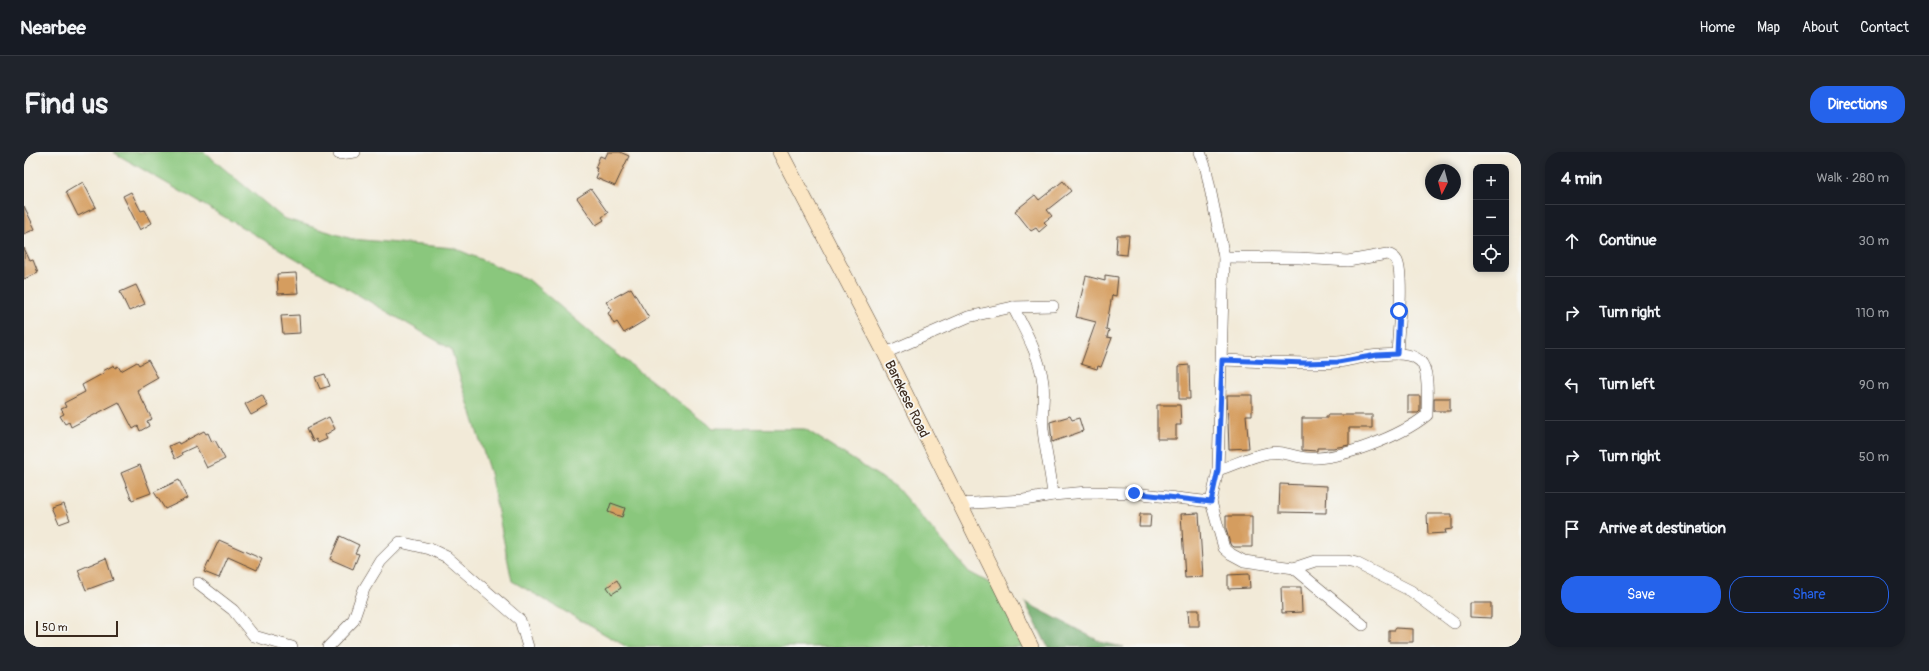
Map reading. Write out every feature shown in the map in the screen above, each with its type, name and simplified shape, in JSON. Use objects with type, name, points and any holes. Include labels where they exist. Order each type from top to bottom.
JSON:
[{"type":"main road","name":"Barekese Road","points":[[780,152],[884,353],[1030,647]]},
{"type":"street","points":[[339,154],[354,152]]},
{"type":"street","points":[[1200,152],[1211,190],[1224,257],[1218,470],[1211,502],[1224,548],[1231,554],[1244,561],[1294,568],[1315,561],[1356,562],[1410,591],[1454,623]]},
{"type":"street","points":[[1224,257],[1300,258],[1348,261],[1387,254],[1392,256],[1396,259],[1399,267],[1397,354]]},
{"type":"street","points":[[884,353],[968,317],[1012,307],[1053,306]]},
{"type":"street","points":[[1012,307],[1035,350],[1043,383],[1042,425],[1050,466],[1053,495]]},
{"type":"street","points":[[1218,470],[1268,453],[1287,452],[1307,458],[1333,455],[1375,443],[1417,423],[1426,414],[1426,378],[1423,365],[1420,360],[1404,354],[1377,355],[1338,362],[1311,363],[1222,360]]},
{"type":"street","points":[[958,504],[1024,500],[1053,495],[1087,492],[1134,493],[1211,502]]},
{"type":"street","points":[[328,647],[353,621],[364,589],[377,566],[400,542],[430,549],[447,557],[520,620],[528,647]]},
{"type":"street","points":[[1294,568],[1363,625]]},
{"type":"street","points":[[198,583],[233,610],[254,636],[292,647]]},
{"type":"green space","points":[[113,152],[204,152],[283,218],[352,239],[454,248],[529,280],[609,348],[713,428],[805,429],[896,487],[969,572],[995,586],[1024,647],[627,647],[512,581],[490,473],[451,349]]},
{"type":"green space","points":[[1025,602],[1103,643],[1124,647],[1048,647]]},
{"type":"building","points":[[608,152],[620,152],[629,156],[615,186],[596,178],[598,173],[596,171],[597,168],[595,168],[600,156],[605,158]]},
{"type":"building","points":[[1063,181],[1071,191],[1047,210],[1052,216],[1044,222],[1047,225],[1039,232],[1036,228],[1031,231],[1015,211],[1035,195],[1039,200]]},
{"type":"building","points":[[83,182],[96,207],[78,216],[66,192]]},
{"type":"building","points":[[591,189],[608,213],[602,217],[604,220],[596,225],[577,198]]},
{"type":"building","points":[[131,192],[141,211],[145,210],[152,223],[140,230],[123,196]]},
{"type":"building","points":[[24,206],[35,229],[24,234]]},
{"type":"building","points":[[1117,235],[1129,235],[1127,255],[1116,254]]},
{"type":"building","points":[[24,248],[30,261],[33,260],[38,273],[24,279]]},
{"type":"building","points":[[296,273],[298,293],[278,294],[277,274]]},
{"type":"building","points":[[1105,275],[1118,277],[1116,296],[1112,295],[1106,329],[1109,330],[1107,337],[1112,338],[1101,367],[1098,366],[1097,369],[1081,364],[1096,322],[1076,317],[1086,276],[1105,281]]},
{"type":"building","points":[[136,285],[145,304],[129,311],[120,292]]},
{"type":"building","points":[[631,288],[649,318],[624,333],[617,322],[614,324],[608,313],[612,310],[606,302]]},
{"type":"building","points":[[299,315],[300,333],[283,334],[281,316]]},
{"type":"building","points":[[148,360],[158,378],[137,390],[152,419],[147,421],[149,426],[140,431],[138,426],[133,429],[119,402],[71,427],[69,422],[65,424],[60,416],[64,414],[61,409],[66,407],[64,403],[85,392],[82,385],[104,373],[103,371],[114,365],[115,368],[118,366],[121,371],[137,362],[139,365]]},
{"type":"building","points":[[1189,365],[1190,399],[1179,399],[1179,366]]},
{"type":"building","points":[[325,374],[330,386],[320,389],[315,377]]},
{"type":"building","points":[[262,395],[268,406],[251,415],[245,404]]},
{"type":"building","points":[[1227,395],[1252,395],[1252,415],[1246,415],[1249,448],[1229,449]]},
{"type":"building","points":[[1408,396],[1420,396],[1420,411],[1418,413],[1408,413]]},
{"type":"building","points":[[1434,398],[1450,398],[1450,411],[1434,411]]},
{"type":"building","points":[[1157,405],[1180,405],[1181,425],[1176,425],[1176,439],[1157,439]]},
{"type":"building","points":[[1327,415],[1372,415],[1372,428],[1349,428],[1349,445],[1333,448],[1317,448],[1317,451],[1302,450],[1302,418],[1327,418]]},
{"type":"building","points":[[1070,416],[1072,420],[1079,418],[1083,431],[1052,442],[1050,422]]},
{"type":"building","points":[[329,417],[335,429],[325,435],[327,439],[318,443],[316,439],[313,441],[307,428]]},
{"type":"building","points":[[204,431],[206,434],[208,433],[212,442],[215,440],[225,459],[207,468],[196,446],[181,453],[182,455],[175,459],[169,446],[178,442],[179,444]]},
{"type":"building","points":[[140,465],[151,493],[132,500],[121,473]]},
{"type":"building","points":[[179,480],[188,498],[165,509],[154,492]]},
{"type":"building","points":[[1280,484],[1327,486],[1326,513],[1279,512]]},
{"type":"building","points":[[611,503],[625,508],[622,517],[608,512]]},
{"type":"building","points":[[64,504],[70,520],[59,524],[52,508]]},
{"type":"building","points":[[1199,513],[1203,577],[1185,578],[1181,514]]},
{"type":"building","points":[[1140,514],[1151,514],[1150,527],[1139,527]]},
{"type":"building","points":[[1427,514],[1452,514],[1452,529],[1445,530],[1446,533],[1428,534]]},
{"type":"building","points":[[1226,516],[1252,516],[1252,547],[1234,547],[1230,544],[1226,529]]},
{"type":"building","points":[[340,536],[359,545],[355,553],[359,554],[353,569],[330,559]]},
{"type":"building","points":[[219,540],[262,559],[257,570],[228,557],[219,578],[204,572]]},
{"type":"building","points":[[106,558],[113,580],[86,590],[78,570]]},
{"type":"building","points":[[1249,574],[1250,588],[1228,589],[1228,575]]},
{"type":"building","points":[[617,580],[621,588],[612,594],[607,587]]},
{"type":"building","points":[[1281,587],[1301,587],[1302,612],[1282,613]]},
{"type":"building","points":[[1470,603],[1491,603],[1491,618],[1470,617]]},
{"type":"building","points":[[1188,610],[1199,610],[1199,626],[1189,626]]},
{"type":"building","points":[[1395,628],[1413,629],[1413,642],[1389,642],[1389,630],[1395,630]]},
{"type":"route","points":[[1134,493],[1211,502],[1218,470],[1222,360],[1305,363],[1338,362],[1353,358],[1397,354],[1399,311]]}]
